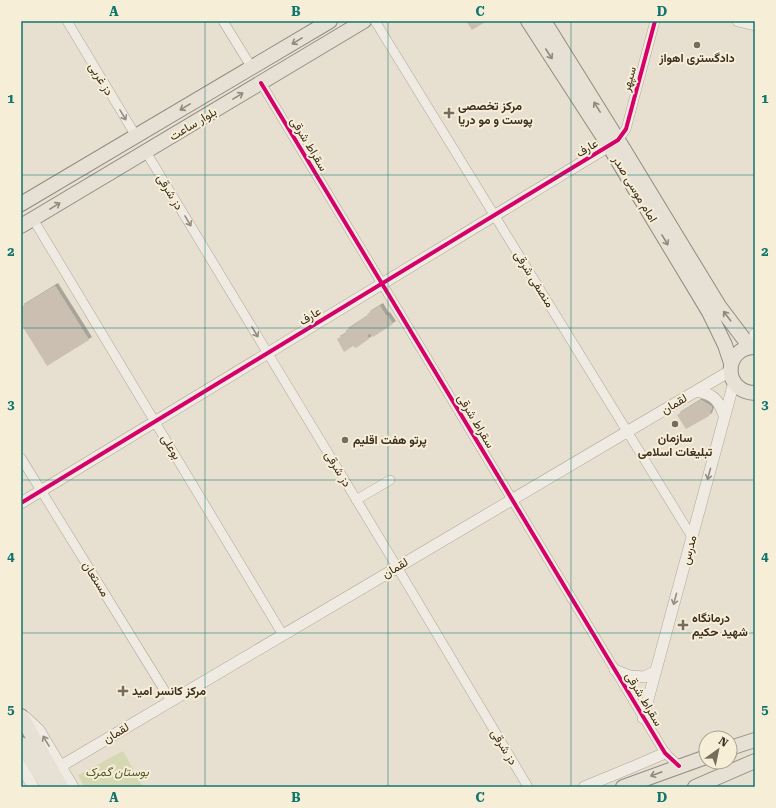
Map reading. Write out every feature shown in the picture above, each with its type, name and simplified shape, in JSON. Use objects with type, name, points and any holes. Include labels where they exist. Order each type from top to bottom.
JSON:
[{"type":"main road","name":"بلوار ساعت","points":[[21,204],[330,21]]},
{"type":"main road","name":"بلوار ساعت","points":[[25,224],[364,21]]},
{"type":"main road","name":"امام موسی صدر","points":[[528,21],[613,143],[719,306],[753,344]]},
{"type":"main road","name":"امام موسی صدر","points":[[544,21],[709,312],[725,345],[739,380],[755,402]]},
{"type":"main road","points":[[739,380],[735,357],[753,344]]},
{"type":"main road","points":[[21,715],[61,787]]},
{"type":"main road","points":[[738,745],[753,739]]},
{"type":"main road","points":[[21,744],[48,787]]},
{"type":"main road","points":[[623,787],[698,760]]},
{"type":"main road","points":[[694,787],[755,760]]},
{"type":"street","name":"دز غربی","points":[[67,21],[136,136]]},
{"type":"street","points":[[223,21],[252,68]]},
{"type":"street","name":"منصفی شرقی","points":[[375,21],[692,536]]},
{"type":"street","name":"سپهر","points":[[613,143],[626,129],[655,21]]},
{"type":"street","points":[[738,21],[755,25]]},
{"type":"street","name":"سقراط شرقی","points":[[261,83],[643,718],[665,753],[679,766]]},
{"type":"street","name":"عارف","points":[[21,503],[613,143]]},
{"type":"street","name":"دز شرقی","points":[[146,152],[528,787]]},
{"type":"street","name":"بوعلی","points":[[25,224],[155,422],[283,634]]},
{"type":"street","name":"لقمان","points":[[60,766],[696,391],[739,380]]},
{"type":"street","name":"مدرس","points":[[643,718],[724,415],[739,380]]},
{"type":"street","points":[[696,391],[706,393],[714,398],[721,406],[724,415]]},
{"type":"street","name":"مستعان","points":[[21,458],[171,701]]},
{"type":"street","points":[[356,500],[390,480]]},
{"type":"street","points":[[615,670],[630,676],[644,677],[656,670]]},
{"type":"street","points":[[21,715],[39,730],[73,787]]},
{"type":"street","points":[[584,787],[665,753]]},
{"type":"street","points":[[21,765],[33,787]]},
{"type":"green space","name":"بوستان گمرک","points":[[123,751],[143,787],[84,787],[78,775]]},
{"type":"building","points":[[466,21],[487,21],[472,30]]},
{"type":"building","points":[[55,286],[89,340],[47,366],[21,324],[21,307]]},
{"type":"building","points":[[380,306],[393,324],[373,337],[370,333],[367,335],[369,339],[356,348],[353,346],[344,352],[337,339],[347,333],[345,331],[368,316],[367,314]]},
{"type":"building","points":[[701,400],[712,407],[709,416],[686,429],[677,415]]},
{"type":"cycle path","points":[[21,503],[618,140],[626,129],[655,21]]},
{"type":"cycle path","points":[[261,83],[665,753],[679,766]]},
{"type":"place","name":"دادگستری اهواز","points":[[697,45]]},
{"type":"place","name":"مرکز تخصصی پوست و مو دریا","points":[[449,113]]},
{"type":"place","name":"سازمان تبلیغات اسلامی","points":[[675,424]]},
{"type":"place","name":"پرتو هفت اقلیم","points":[[345,440]]},
{"type":"place","name":"درمانگاه شهید حکیم","points":[[683,625]]},
{"type":"place","name":"مرکز کانسر امید","points":[[123,691]]}]
